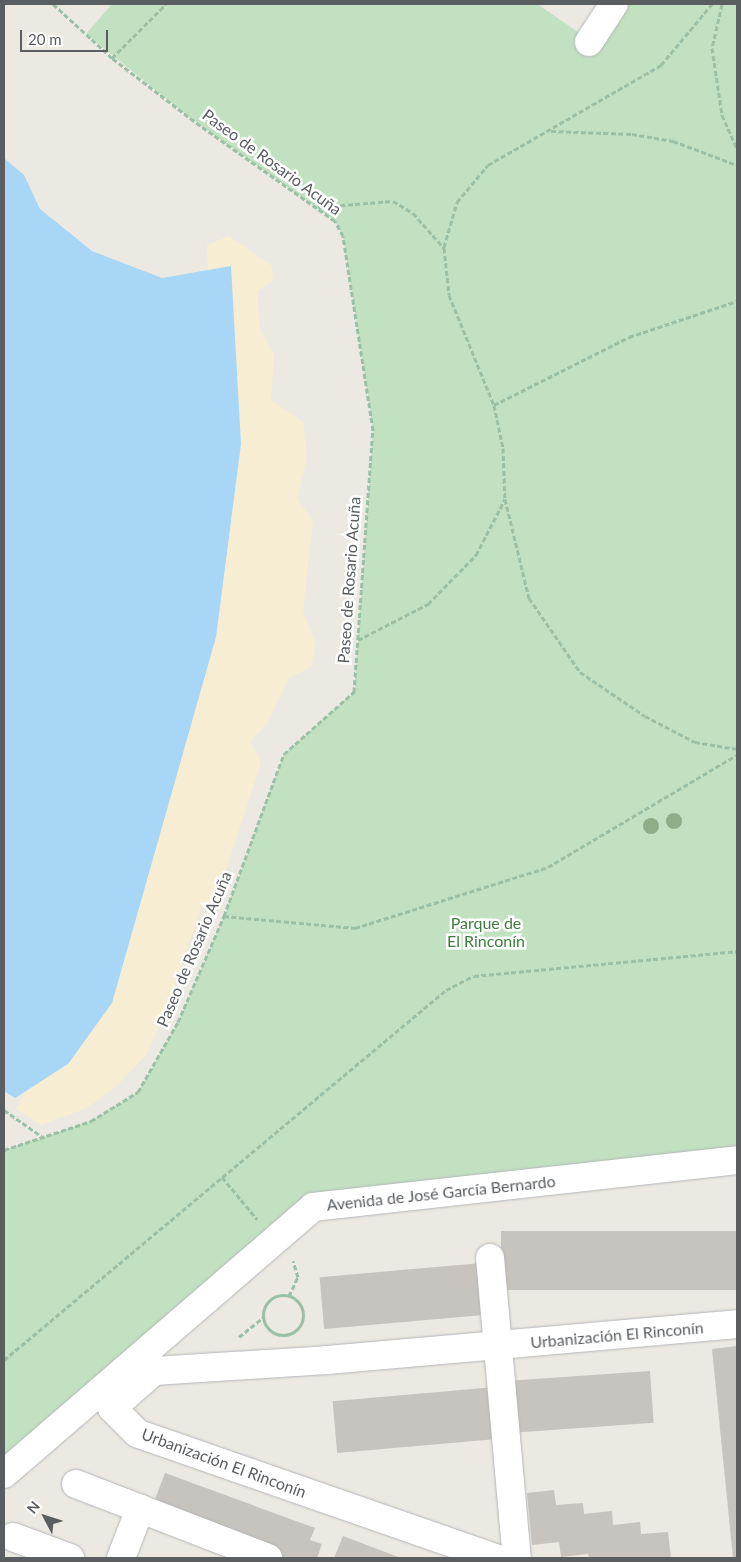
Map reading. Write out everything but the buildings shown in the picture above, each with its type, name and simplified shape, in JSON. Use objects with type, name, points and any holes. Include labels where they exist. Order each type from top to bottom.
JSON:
[{"type":"street","points":[[589,42],[614,4]]},
{"type":"street","name":"Avenida de José García Bernardo","points":[[4,1474],[314,1207],[737,1160]]},
{"type":"street","points":[[490,1258],[517,1558]]},
{"type":"street","name":"Urbanización El Rinconín","points":[[495,1558],[137,1433],[112,1408],[154,1371],[498,1345],[737,1324]]},
{"type":"street","points":[[76,1484],[268,1558]]},
{"type":"street","points":[[121,1558],[140,1509]]},
{"type":"street","points":[[13,1537],[70,1558]]},
{"type":"path","name":"Paseo de Rosario Acuña","points":[[4,1150],[91,1121],[138,1092],[178,1022],[224,916],[284,754],[354,692],[373,430],[344,236],[335,221],[194,122],[112,58],[53,4]]},
{"type":"path","points":[[112,58],[166,4]]},
{"type":"path","points":[[712,4],[662,65],[488,165],[457,202],[444,248],[449,296],[494,405],[503,448],[505,499],[528,598],[580,672],[645,716],[695,742],[737,749]]},
{"type":"path","points":[[722,4],[712,48],[722,115],[737,148]]},
{"type":"path","points":[[550,131],[632,134],[673,141],[737,164]]},
{"type":"path","points":[[317,207],[393,201],[414,213],[444,248]]},
{"type":"path","points":[[494,405],[629,337],[737,301]]},
{"type":"path","points":[[357,640],[428,604],[476,555],[505,499]]},
{"type":"path","points":[[224,916],[355,928],[474,891],[548,867],[737,755]]},
{"type":"path","points":[[4,1360],[446,990],[474,976],[737,951]]},
{"type":"path","points":[[4,1110],[44,1138]]},
{"type":"path","points":[[222,1177],[274,1240]]},
{"type":"path","points":[[282,1296],[296,1300],[303,1314],[298,1328],[285,1335],[270,1331],[264,1317],[268,1302],[282,1296]]},
{"type":"green space","name":"Parque de El Rinconín","points":[[112,4],[537,4],[581,34],[614,4],[737,4],[737,1160],[313,1207],[4,1474],[4,1150],[91,1121],[138,1092],[178,1022],[224,916],[284,754],[354,692],[373,430],[343,236],[335,221],[194,121],[86,34]]},
{"type":"sand","points":[[229,236],[272,266],[273,281],[257,291],[260,329],[274,355],[271,400],[303,422],[307,457],[297,499],[313,521],[303,612],[316,644],[311,667],[289,678],[268,722],[250,742],[261,762],[214,907],[202,905],[165,1014],[146,1055],[118,1085],[87,1108],[41,1125],[16,1109],[24,1094],[68,1048],[208,287],[207,245]]},
{"type":"water","points":[[4,158],[24,175],[40,209],[92,251],[162,278],[231,266],[241,444],[216,637],[112,1003],[68,1064],[15,1098],[4,1091]]}]
